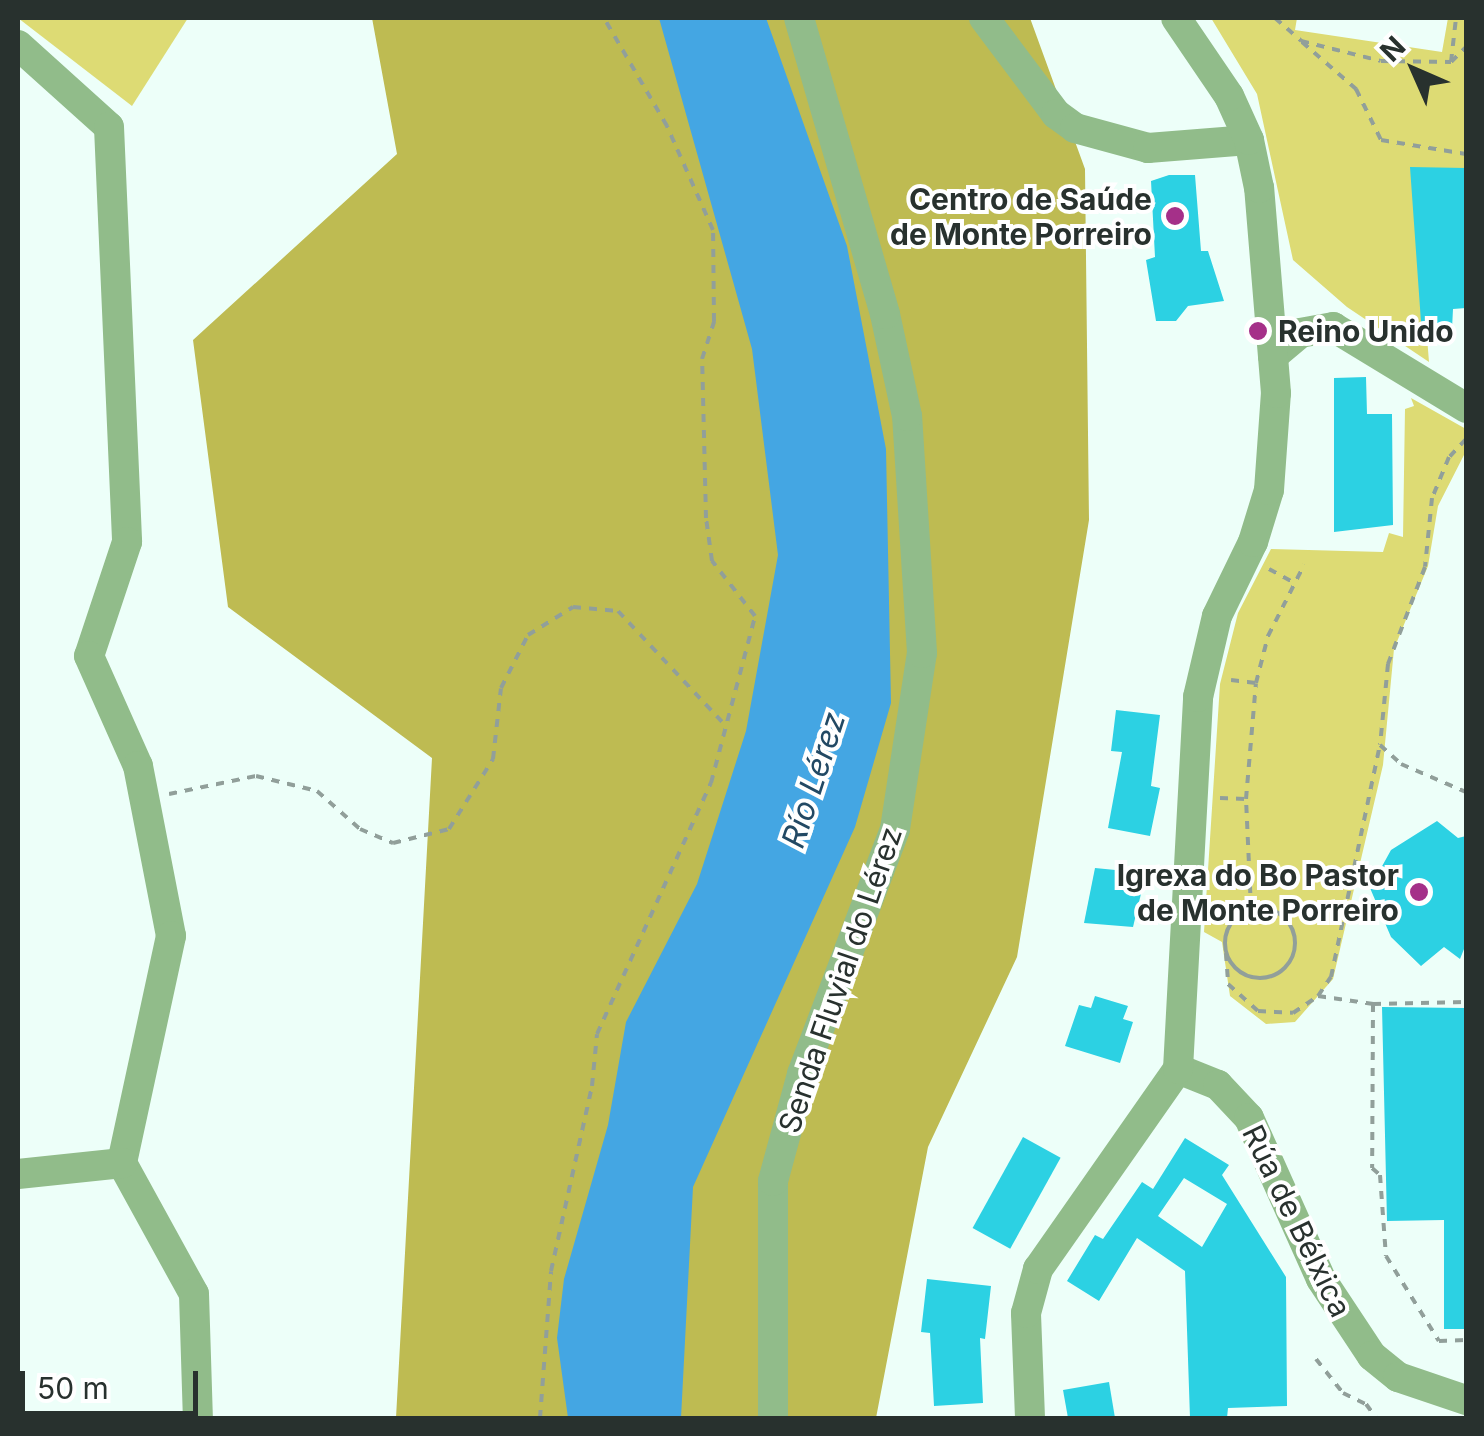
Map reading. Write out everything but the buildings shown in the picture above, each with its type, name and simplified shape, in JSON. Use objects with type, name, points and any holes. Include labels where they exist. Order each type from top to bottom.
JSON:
[{"type":"street","name":"Senda Fluvial do Lérez","points":[[774,1418],[773,1180],[802,1074],[895,829],[922,652],[906,416],[885,314],[800,18]]},
{"type":"street","points":[[984,18],[1056,114],[1074,128],[1148,148],[1250,140]]},
{"type":"street","points":[[1030,1418],[1026,1313],[1038,1268],[1178,1069],[1198,697],[1217,616],[1253,542],[1269,490],[1273,356],[1250,140],[1230,96],[1176,18]]},
{"type":"street","points":[[18,45],[108,127],[128,542],[89,656],[138,766],[170,936],[122,1163],[194,1294],[198,1418]]},
{"type":"street","points":[[1273,356],[1300,333],[1333,327],[1466,408]]},
{"type":"street","name":"Rúa de Bélxica","points":[[1178,1069],[1218,1085],[1250,1118],[1342,1320],[1398,1378],[1445,1405]]},
{"type":"street","points":[[18,1174],[122,1163]]},
{"type":"path","points":[[540,1418],[551,1271],[597,1034],[612,992],[681,860],[728,727],[732,688],[755,616],[712,562],[706,518],[702,359],[714,320],[714,230],[667,126],[604,18]]},
{"type":"path","points":[[1275,18],[1356,89],[1382,140],[1466,154]]},
{"type":"path","points":[[1450,62],[1456,18]]},
{"type":"path","points":[[1301,41],[1381,62],[1450,62],[1466,47]]},
{"type":"path","points":[[1226,953],[1240,972],[1262,979],[1292,961],[1296,938],[1284,917],[1251,909],[1232,922],[1226,953],[1228,984],[1258,1011],[1293,1012],[1318,996],[1331,977],[1380,745],[1388,664],[1425,567],[1432,498],[1449,458],[1466,439]]},
{"type":"path","points":[[1256,562],[1293,582]]},
{"type":"path","points":[[1251,909],[1246,799],[1256,683],[1268,636],[1304,565]]},
{"type":"path","points":[[144,799],[256,776],[316,791],[360,829],[393,843],[449,829],[492,759],[501,688],[528,634],[573,607],[618,611],[728,727]]},
{"type":"path","points":[[1216,678],[1256,683]]},
{"type":"path","points":[[1380,745],[1401,764],[1466,792]]},
{"type":"path","points":[[1204,798],[1246,799]]},
{"type":"path","points":[[1318,996],[1373,1004],[1466,1002]]},
{"type":"path","points":[[1373,1004],[1372,1168],[1380,1174],[1386,1256],[1439,1340],[1466,1340]]},
{"type":"path","points":[[1316,1359],[1343,1394],[1366,1404],[1376,1418]]},
{"type":"shaded area","points":[[18,18],[188,18],[132,106]]},
{"type":"shaded area","points":[[372,18],[1030,18],[1085,169],[1089,520],[1017,957],[928,1147],[876,1418],[396,1418],[432,758],[228,607],[193,340],[397,154]]},
{"type":"shaded area","points":[[1211,18],[1297,18],[1295,30],[1442,52],[1448,18],[1466,18],[1466,183],[1415,187],[1429,362],[1347,307],[1293,260],[1257,94]]},
{"type":"shaded area","points":[[1411,398],[1466,429],[1466,451],[1438,506],[1428,566],[1394,649],[1383,765],[1333,979],[1295,1022],[1266,1024],[1230,996],[1222,942],[1204,932],[1220,684],[1238,613],[1271,549],[1383,552],[1389,533],[1403,537],[1405,409],[1414,406]]},
{"type":"water","name":"Río Lérez","points":[[659,18],[766,18],[847,246],[886,449],[891,703],[855,827],[693,1187],[681,1418],[568,1418],[557,1338],[564,1279],[608,1125],[626,1022],[697,884],[746,731],[778,555],[752,349]]},
{"type":"place","name":"Centro de Saúde de Monte Porreiro","points":[[1175,216]]},
{"type":"place","name":"Reino Unido","points":[[1258,331]]},
{"type":"place","name":"Igrexa do Bo Pastor de Monte Porreiro","points":[[1419,892]]}]
